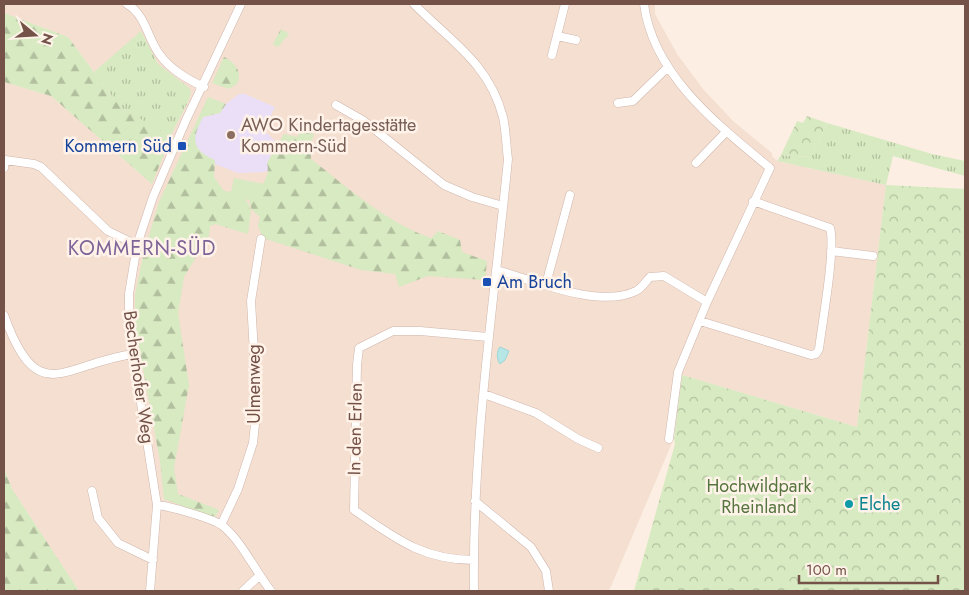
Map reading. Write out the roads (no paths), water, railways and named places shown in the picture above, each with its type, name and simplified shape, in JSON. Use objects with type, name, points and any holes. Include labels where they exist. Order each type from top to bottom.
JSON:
[{"type":"street","points":[[127,4],[136,9],[159,54],[173,70],[204,86]]},
{"type":"street","name":"Becherhofer Weg","points":[[150,591],[157,505],[129,327],[129,294],[137,245],[153,197],[186,120],[204,86],[241,4]]},
{"type":"street","points":[[416,4],[468,54],[485,74],[503,116],[508,159],[488,337],[475,501],[474,591]]},
{"type":"street","points":[[552,55],[565,4]]},
{"type":"street","points":[[644,4],[653,40],[668,67],[726,132],[770,168],[707,302],[678,372],[669,439]]},
{"type":"street","points":[[557,36],[576,40]]},
{"type":"street","points":[[618,103],[633,100],[668,67]]},
{"type":"street","points":[[336,105],[364,121],[444,185],[472,197],[503,206]]},
{"type":"street","points":[[696,163],[726,132]]},
{"type":"street","points":[[4,168],[4,160],[34,164],[40,167],[108,231],[137,245]]},
{"type":"street","points":[[546,284],[570,194]]},
{"type":"street","points":[[700,321],[811,355],[816,354],[819,349],[831,251],[832,234],[830,228],[753,201]]},
{"type":"street","name":"Ulmenweg","points":[[222,525],[238,490],[253,443],[257,405],[251,301],[261,239]]},
{"type":"street","points":[[831,251],[873,256]]},
{"type":"street","points":[[497,270],[596,298],[618,297],[638,290],[650,277],[664,276],[707,302]]},
{"type":"street","points":[[4,315],[26,362],[48,374],[68,373],[134,354]]},
{"type":"street","name":"In den Erlen","points":[[474,560],[449,560],[427,555],[384,531],[354,510],[357,365],[359,348],[393,331],[420,331],[488,337]]},
{"type":"street","points":[[484,394],[536,412],[578,439],[598,448]]},
{"type":"street","points":[[92,491],[98,518],[118,543],[154,560]]},
{"type":"street","points":[[475,501],[531,547],[546,571],[550,591]]},
{"type":"street","points":[[157,505],[174,508],[222,525],[271,591]]},
{"type":"street","points":[[244,591],[259,576]]},
{"type":"water","points":[[500,347],[509,351],[505,360],[500,364],[497,356]]},
{"type":"place","name":"AWO Kindertagesstätte Kommern-Süd","points":[[231,135]]},
{"type":"place","name":"Kommern Süd","points":[[182,146]]},
{"type":"place","name":"Am Bruch","points":[[487,282]]},
{"type":"place","name":"Elche","points":[[849,504]]},
{"type":"district","name":"KOMMERN-SÜD","points":[[142,248]]},
{"type":"park label","name":"Hochwildpark Rheinland","points":[[759,496]]}]
